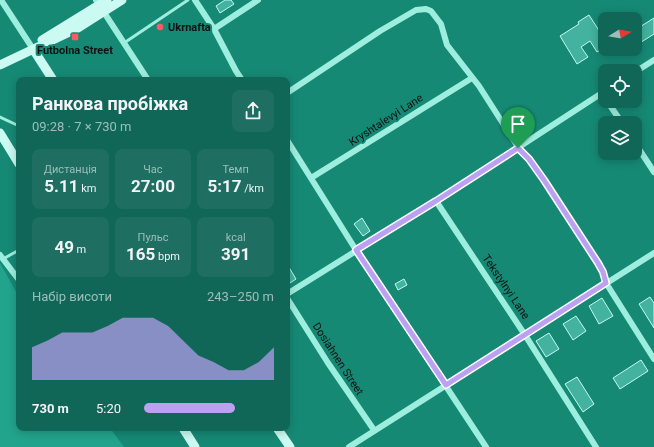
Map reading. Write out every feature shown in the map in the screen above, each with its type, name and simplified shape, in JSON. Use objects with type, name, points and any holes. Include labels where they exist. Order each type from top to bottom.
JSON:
[{"type":"street","points":[[1,0],[51,77]]},
{"type":"street","points":[[0,65],[78,28],[101,4],[122,0]]},
{"type":"street","points":[[195,0],[214,29],[240,77]]},
{"type":"street","points":[[214,29],[258,0]]},
{"type":"street","points":[[101,4],[146,77]]},
{"type":"street","points":[[290,91],[380,31],[416,10],[426,9],[431,11],[441,24],[447,45],[487,98],[518,148],[529,159],[544,180],[598,263],[603,272],[606,283],[654,359]]},
{"type":"street","points":[[642,68],[654,60]]},
{"type":"street","name":"Kryshtalevyi Lane","points":[[311,178],[472,78]]},
{"type":"street","points":[[290,292],[598,98]]},
{"type":"street","points":[[0,132],[16,159]]},
{"type":"street","points":[[290,145],[356,250],[486,447]]},
{"type":"street","points":[[642,154],[654,172]]},
{"type":"street","name":"Tekstylnyi Lane","points":[[436,201],[525,335],[596,447]]},
{"type":"street","points":[[349,447],[654,253]]},
{"type":"street","points":[[2,257],[16,276]]},
{"type":"street","name":"Dosiahnen Street","points":[[290,303],[328,363],[374,430]]},
{"type":"street","points":[[185,431],[195,447]]},
{"type":"street","points":[[279,431],[290,447]]},
{"type":"lane","points":[[124,43],[188,0]]},
{"type":"lane","points":[[0,117],[16,125]]},
{"type":"lane","points":[[2,257],[16,251]]},
{"type":"green space","points":[[0,263],[16,292],[16,431],[112,431],[124,447],[0,447]]},
{"type":"building","points":[[225,0],[231,0],[234,4],[220,13],[216,6]]},
{"type":"building","points":[[589,15],[598,29],[598,51],[590,41],[581,47],[588,57],[577,64],[560,36],[579,24],[578,22]]},
{"type":"building","points":[[654,18],[654,34],[642,42],[642,26]]},
{"type":"building","points":[[362,218],[370,231],[363,236],[354,224]]},
{"type":"building","points":[[290,269],[296,279],[290,283]]},
{"type":"building","points":[[404,279],[407,285],[398,290],[395,284]]},
{"type":"building","points":[[650,297],[654,303],[654,328],[639,304]]},
{"type":"building","points":[[602,298],[613,316],[599,324],[589,306]]},
{"type":"building","points":[[576,316],[586,331],[573,340],[563,324]]},
{"type":"building","points":[[549,333],[559,349],[546,357],[536,341]]},
{"type":"building","points":[[641,360],[648,371],[620,389],[613,378]]},
{"type":"building","points":[[577,377],[594,404],[583,412],[565,384]]},
{"type":"place","name":"Ukrnafta","points":[[160,27]]},
{"type":"place","name":"Futbolna Street","points":[[75,37]]},
{"type":"route","points":[[518,148],[529,159],[544,180],[598,263],[603,272],[606,283],[446,385],[356,250],[518,148]]}]
